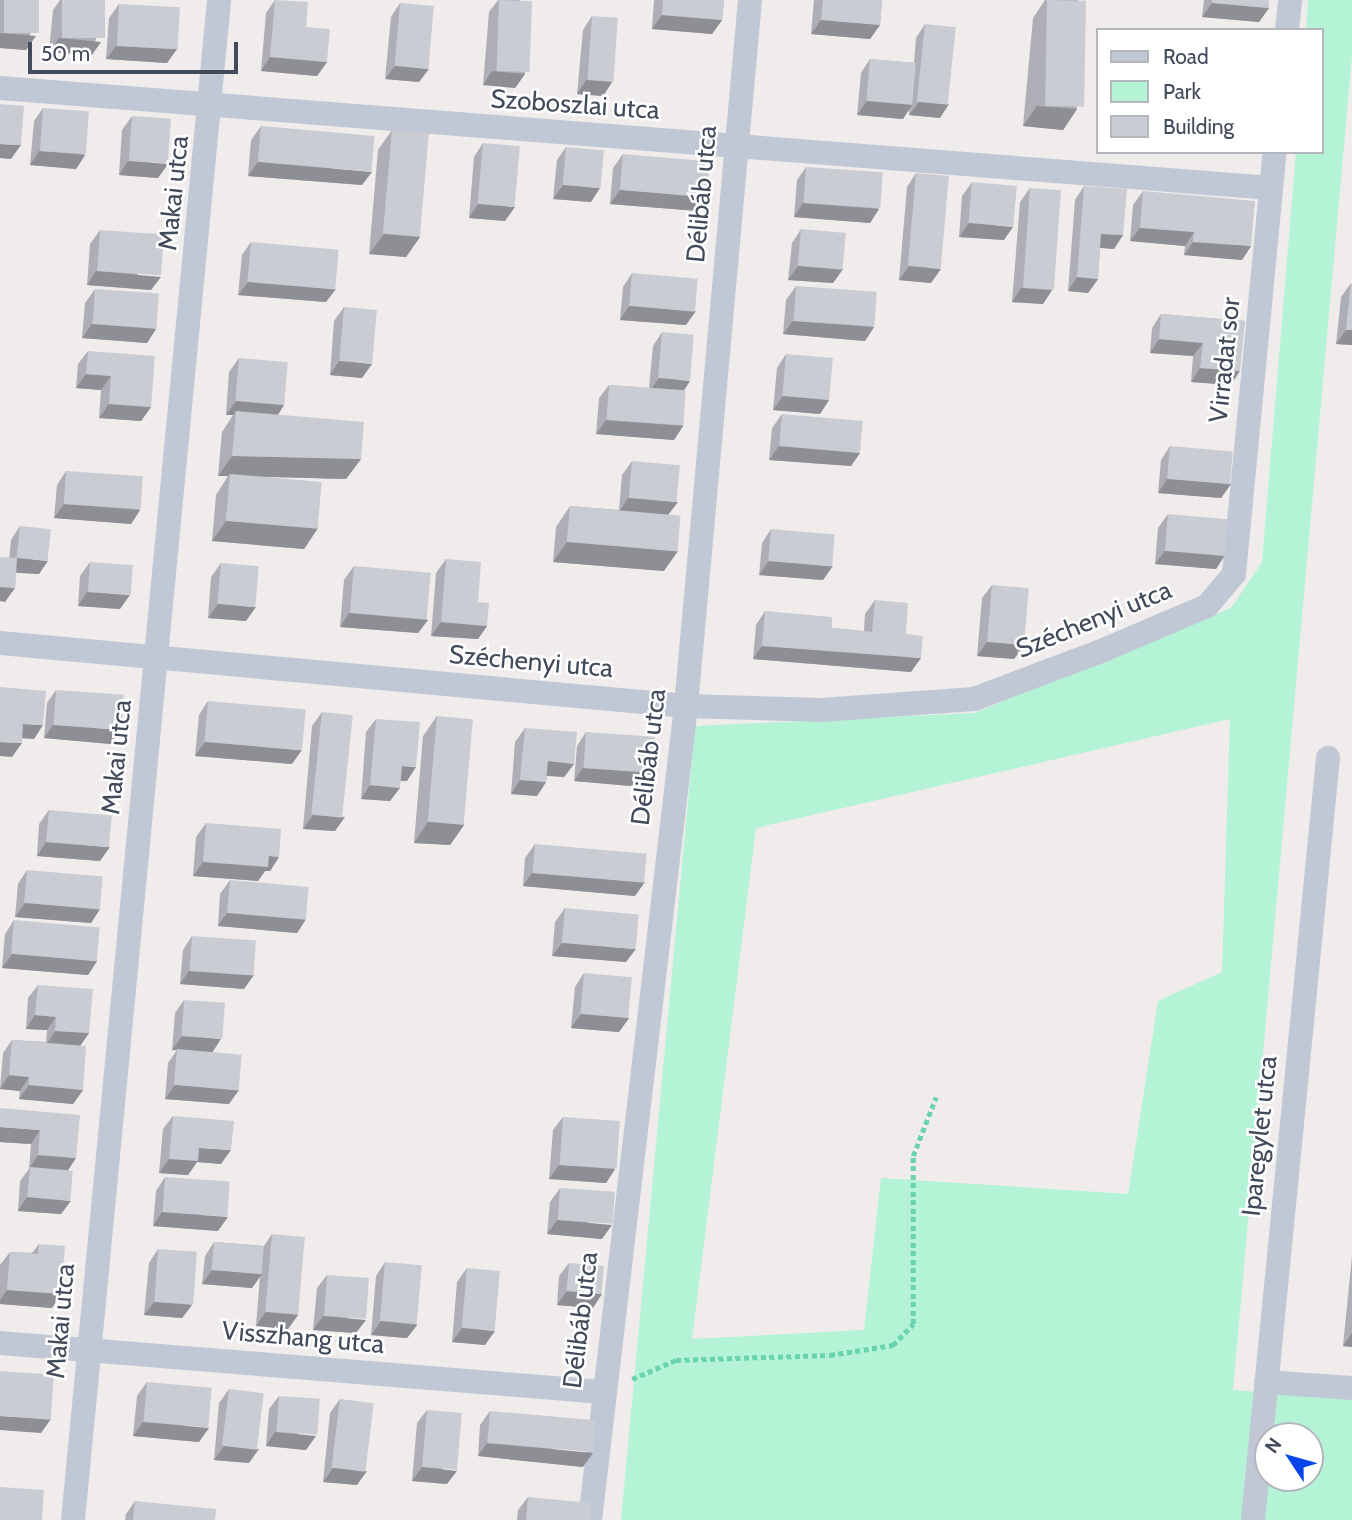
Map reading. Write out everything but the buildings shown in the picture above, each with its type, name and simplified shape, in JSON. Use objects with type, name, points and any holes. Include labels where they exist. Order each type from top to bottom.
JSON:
[{"type":"street","name":"Makai utca","points":[[73,1520],[213,107],[219,0]]},
{"type":"street","name":"Délibáb utca","points":[[590,1520],[602,1392],[686,706],[750,0]]},
{"type":"street","points":[[1287,28],[1290,0]]},
{"type":"street","name":"Szoboszlai utca","points":[[0,88],[213,107],[1271,188]]},
{"type":"street","name":"Virradat sor","points":[[1234,573],[1275,154]]},
{"type":"street","name":"Széchenyi utca","points":[[0,643],[686,706],[821,710],[974,699],[1207,606],[1234,573]]},
{"type":"street","name":"Iparegylet utca","points":[[1252,1520],[1328,758]]},
{"type":"street","name":"Visszhang utca","points":[[0,1343],[602,1392]]},
{"type":"street","points":[[1266,1382],[1352,1388]]},
{"type":"path","points":[[602,1392],[676,1360],[830,1355],[893,1345],[913,1324],[913,1156],[936,1097]]},
{"type":"green space","points":[[1308,0],[1352,0],[1352,56],[1233,1390],[1352,1400],[1352,1520],[621,1520],[695,726],[974,713],[1231,608],[1262,562],[1296,154],[1324,154],[1324,28],[1306,28]],"holes":[[[1230,719],[1222,972],[1158,1001],[1128,1194],[881,1178],[864,1330],[692,1339],[756,828]]]}]
